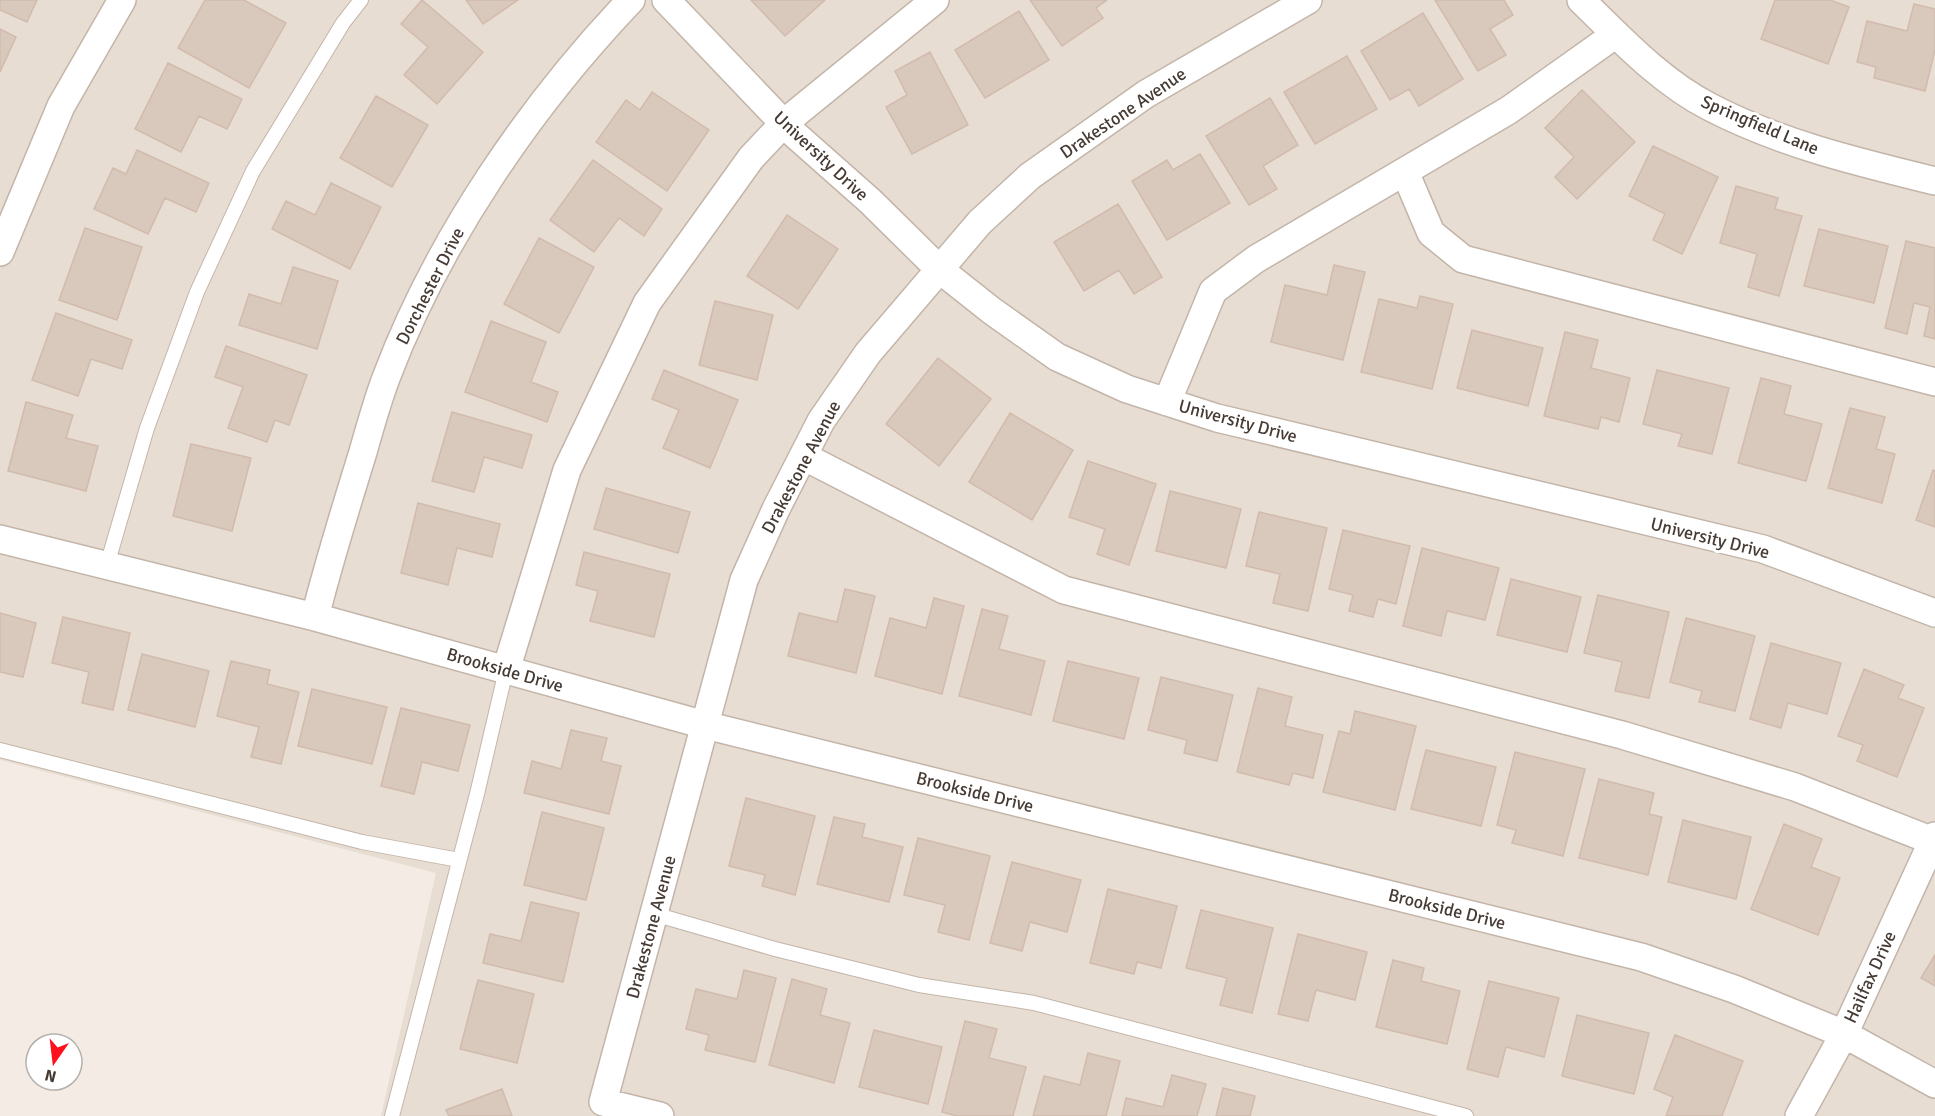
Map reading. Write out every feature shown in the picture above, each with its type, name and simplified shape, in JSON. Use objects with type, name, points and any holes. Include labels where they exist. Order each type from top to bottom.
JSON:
[{"type":"street","points":[[0,252],[61,106],[122,0]]},
{"type":"street","name":"Dorchester Drive","points":[[315,617],[331,552],[385,379],[415,310],[454,236],[506,157],[558,84],[631,0]]},
{"type":"street","name":"University Drive","points":[[666,0],[784,123],[870,201],[939,269],[992,311],[1057,357],[1127,389],[1217,418],[1763,549],[1935,613]]},
{"type":"street","points":[[506,670],[567,470],[647,303],[751,158],[784,123],[935,0]]},
{"type":"street","name":"Drakestone Avenue","points":[[660,1116],[603,1102],[744,580],[821,421],[868,353],[939,269],[980,222],[1030,176],[1146,94],[1308,0]]},
{"type":"street","name":"Springfield Lane","points":[[1581,0],[1660,74],[1709,107],[1812,150],[1935,181]]},
{"type":"street","points":[[1167,402],[1213,291],[1256,259],[1509,110],[1616,34]]},
{"type":"street","points":[[1405,172],[1431,233],[1463,259],[1935,382]]},
{"type":"street","points":[[803,456],[1064,590],[1622,735],[1795,786],[1934,840]]},
{"type":"street","name":"Brookside Drive","points":[[0,538],[315,617],[705,725],[1641,957],[1734,989],[1844,1034],[1935,1084]]},
{"type":"street","name":"Hailfax Drive","points":[[1799,1116],[1844,1034],[1934,840]]},
{"type":"lane","points":[[107,565],[147,428],[197,292],[253,171],[343,23],[361,0]]},
{"type":"lane","points":[[392,1116],[506,670]]},
{"type":"lane","points":[[0,750],[362,842],[459,860]]},
{"type":"lane","points":[[654,914],[775,949],[920,985],[1034,1003],[1466,1116]]},
{"type":"shaded area","points":[[0,0],[1935,0],[1935,1116],[381,1116],[436,873],[0,760]]},
{"type":"building","points":[[0,0],[37,0],[27,22],[0,10]]},
{"type":"building","points":[[205,0],[244,0],[286,23],[249,88],[178,48]]},
{"type":"building","points":[[422,0],[483,52],[437,104],[404,75],[428,47],[401,24]]},
{"type":"building","points":[[466,0],[518,0],[483,24]]},
{"type":"building","points":[[751,0],[825,0],[785,36]]},
{"type":"building","points":[[1030,0],[1107,0],[1096,8],[1103,18],[1062,46]]},
{"type":"building","points":[[1435,0],[1504,0],[1513,15],[1490,29],[1506,55],[1478,71]]},
{"type":"building","points":[[1775,0],[1830,0],[1849,7],[1828,64],[1761,39]]},
{"type":"building","points":[[1914,4],[1935,9],[1935,50],[1925,91],[1874,78],[1876,67],[1857,62],[1867,21],[1907,31]]},
{"type":"building","points":[[1019,11],[1049,60],[985,98],[955,50]]},
{"type":"building","points":[[1423,13],[1463,79],[1419,106],[1409,89],[1390,100],[1361,51]]},
{"type":"building","points":[[0,29],[16,37],[0,72]]},
{"type":"building","points":[[930,52],[968,125],[912,154],[886,107],[907,95],[895,71]]},
{"type":"building","points":[[1347,56],[1377,109],[1315,144],[1284,92]]},
{"type":"building","points":[[168,63],[242,99],[227,129],[199,116],[181,152],[135,129]]},
{"type":"building","points":[[1582,90],[1635,142],[1577,199],[1555,177],[1574,157],[1545,128]]},
{"type":"building","points":[[652,92],[709,130],[667,191],[596,142],[626,100],[640,110]]},
{"type":"building","points":[[376,96],[428,125],[392,187],[340,158]]},
{"type":"building","points":[[1270,98],[1298,145],[1263,166],[1277,189],[1249,205],[1206,136]]},
{"type":"building","points":[[1653,146],[1718,177],[1682,254],[1653,240],[1665,214],[1629,196]]},
{"type":"building","points":[[137,150],[209,183],[196,212],[165,198],[148,234],[94,209],[113,168],[126,174]]},
{"type":"building","points":[[1200,154],[1230,203],[1167,240],[1132,181],[1167,160],[1173,170]]},
{"type":"building","points":[[593,160],[662,209],[644,236],[619,218],[594,252],[550,220]]},
{"type":"building","points":[[331,183],[381,207],[350,269],[272,229],[286,201],[315,215]]},
{"type":"building","points":[[1736,186],[1778,198],[1775,209],[1802,216],[1779,296],[1748,287],[1757,254],[1720,243]]},
{"type":"building","points":[[1118,204],[1162,277],[1134,294],[1119,270],[1084,291],[1054,242]]},
{"type":"building","points":[[787,215],[838,249],[798,309],[747,276]]},
{"type":"building","points":[[85,228],[142,247],[117,320],[59,300]]},
{"type":"building","points":[[1819,229],[1888,246],[1874,303],[1804,286]]},
{"type":"building","points":[[539,238],[594,267],[559,333],[504,304]]},
{"type":"building","points":[[1906,241],[1935,248],[1935,339],[1924,336],[1930,307],[1914,303],[1907,334],[1885,328]]},
{"type":"building","points":[[1334,265],[1365,272],[1343,360],[1271,342],[1285,285],[1327,295]]},
{"type":"building","points":[[293,267],[338,281],[317,349],[239,325],[249,294],[281,304]]},
{"type":"building","points":[[1420,296],[1453,304],[1432,389],[1361,372],[1379,299],[1417,308]]},
{"type":"building","points":[[715,301],[773,315],[757,380],[699,365]]},
{"type":"building","points":[[56,313],[132,340],[122,369],[91,359],[78,396],[32,380]]},
{"type":"building","points":[[491,321],[546,342],[531,382],[558,392],[547,422],[465,392]]},
{"type":"building","points":[[1472,330],[1543,348],[1528,406],[1457,388]]},
{"type":"building","points":[[1565,332],[1598,340],[1591,368],[1630,378],[1619,422],[1601,417],[1598,429],[1544,416]]},
{"type":"building","points":[[226,346],[307,375],[289,425],[275,420],[267,442],[228,428],[243,387],[215,377]]},
{"type":"building","points":[[938,358],[991,399],[939,466],[886,424]]},
{"type":"building","points":[[664,370],[738,400],[710,468],[663,448],[679,410],[652,399]]},
{"type":"building","points":[[1657,370],[1729,388],[1712,454],[1678,446],[1682,434],[1643,424]]},
{"type":"building","points":[[1761,378],[1791,386],[1784,414],[1822,424],[1806,481],[1738,463]]},
{"type":"building","points":[[26,402],[73,415],[66,438],[98,446],[86,491],[8,471]]},
{"type":"building","points":[[1850,408],[1885,417],[1876,449],[1895,454],[1882,503],[1828,488]]},
{"type":"building","points":[[452,412],[532,435],[522,468],[484,457],[474,492],[432,481]]},
{"type":"building","points":[[1010,413],[1073,450],[1032,520],[969,482]]},
{"type":"building","points":[[191,444],[251,458],[232,531],[173,516]]},
{"type":"building","points":[[1088,461],[1156,484],[1129,565],[1097,554],[1105,529],[1069,517]]},
{"type":"building","points":[[1933,470],[1935,471],[1935,527],[1916,520]]},
{"type":"building","points":[[606,488],[690,512],[678,553],[594,529]]},
{"type":"building","points":[[1170,491],[1241,509],[1226,568],[1156,551]]},
{"type":"building","points":[[418,503],[500,524],[492,557],[457,548],[448,585],[401,573]]},
{"type":"building","points":[[1259,512],[1327,528],[1308,611],[1273,603],[1280,574],[1246,566]]},
{"type":"building","points":[[1343,530],[1410,546],[1396,604],[1378,599],[1373,617],[1349,611],[1353,595],[1329,589]]},
{"type":"building","points":[[1422,548],[1499,568],[1485,620],[1447,611],[1441,636],[1403,626]]},
{"type":"building","points":[[584,552],[670,574],[654,637],[590,621],[598,591],[576,585]]},
{"type":"building","points":[[1511,579],[1581,597],[1567,652],[1497,635]]},
{"type":"building","points":[[845,589],[875,596],[856,673],[788,656],[799,613],[837,622]]},
{"type":"building","points":[[1598,595],[1669,612],[1649,698],[1615,691],[1622,662],[1584,653]]},
{"type":"building","points":[[934,598],[964,606],[942,694],[875,676],[890,618],[926,628]]},
{"type":"building","points":[[982,609],[1008,616],[999,649],[1045,661],[1031,715],[959,696]]},
{"type":"building","points":[[0,613],[36,623],[23,677],[0,672]]},
{"type":"building","points":[[63,617],[130,633],[113,710],[82,703],[89,672],[52,663]]},
{"type":"building","points":[[1686,618],[1755,636],[1735,711],[1699,702],[1702,691],[1670,682]]},
{"type":"building","points":[[1771,643],[1841,663],[1827,714],[1788,703],[1781,728],[1750,719]]},
{"type":"building","points":[[142,654],[209,671],[195,727],[128,710]]},
{"type":"building","points":[[231,661],[270,670],[267,684],[299,692],[281,764],[251,757],[259,727],[217,716]]},
{"type":"building","points":[[1068,661],[1139,678],[1124,739],[1053,721]]},
{"type":"building","points":[[1864,669],[1904,685],[1898,698],[1924,708],[1897,777],[1857,761],[1863,745],[1838,736]]},
{"type":"building","points":[[1161,677],[1233,695],[1217,761],[1184,753],[1187,740],[1148,730]]},
{"type":"building","points":[[1258,688],[1292,697],[1285,726],[1323,735],[1313,778],[1293,773],[1289,785],[1237,772]]},
{"type":"building","points":[[312,689],[387,707],[372,764],[298,746]]},
{"type":"building","points":[[401,708],[470,725],[458,771],[422,762],[414,794],[381,786]]},
{"type":"building","points":[[1355,711],[1416,726],[1395,810],[1323,792],[1339,731],[1350,734]]},
{"type":"building","points":[[571,730],[607,738],[601,761],[621,766],[609,814],[524,793],[532,761],[561,769]]},
{"type":"building","points":[[1426,750],[1496,767],[1481,826],[1411,809]]},
{"type":"building","points":[[1515,752],[1585,769],[1563,856],[1512,843],[1516,830],[1497,825]]},
{"type":"building","points":[[1599,779],[1654,793],[1649,814],[1662,817],[1648,875],[1579,858]]},
{"type":"building","points":[[746,798],[815,816],[795,895],[762,886],[765,875],[729,866]]},
{"type":"building","points":[[542,812],[604,828],[586,900],[524,885]]},
{"type":"building","points":[[834,817],[865,824],[862,837],[903,847],[889,902],[817,884]]},
{"type":"building","points":[[1683,820],[1751,837],[1736,899],[1668,882]]},
{"type":"building","points":[[1784,824],[1822,839],[1811,867],[1840,878],[1818,935],[1751,909]]},
{"type":"building","points":[[918,838],[990,856],[969,940],[938,932],[945,905],[904,895]]},
{"type":"building","points":[[1012,862],[1081,880],[1067,932],[1030,922],[1022,951],[990,943]]},
{"type":"building","points":[[1108,889],[1177,906],[1161,968],[1137,962],[1134,974],[1090,963]]},
{"type":"building","points":[[531,902],[579,913],[563,982],[483,963],[490,934],[521,941]]},
{"type":"building","points":[[1201,910],[1273,928],[1252,1013],[1220,1005],[1227,978],[1186,968]]},
{"type":"building","points":[[1298,934],[1367,952],[1355,1000],[1316,990],[1308,1021],[1278,1014]]},
{"type":"building","points":[[1935,955],[1935,986],[1921,978]]},
{"type":"building","points":[[1393,960],[1424,968],[1421,981],[1460,991],[1447,1044],[1376,1027]]},
{"type":"building","points":[[744,970],[776,978],[755,1062],[705,1050],[709,1035],[686,1029],[696,989],[737,999]]},
{"type":"building","points":[[792,979],[827,989],[820,1015],[850,1023],[834,1083],[769,1065]]},
{"type":"building","points":[[478,980],[534,994],[517,1063],[460,1049]]},
{"type":"building","points":[[1489,981],[1559,998],[1544,1057],[1506,1047],[1498,1077],[1467,1069]]},
{"type":"building","points":[[1577,1015],[1649,1033],[1634,1094],[1562,1076]]},
{"type":"building","points":[[965,1021],[997,1029],[989,1058],[1026,1067],[1013,1116],[957,1116],[942,1112]]},
{"type":"building","points":[[874,1030],[942,1047],[928,1104],[859,1087]]},
{"type":"building","points":[[1675,1035],[1743,1061],[1722,1116],[1666,1116],[1673,1097],[1654,1089]]},
{"type":"building","points":[[1088,1053],[1120,1061],[1106,1116],[1033,1116],[1044,1076],[1080,1085]]},
{"type":"building","points":[[1172,1075],[1206,1084],[1197,1116],[1122,1116],[1126,1098],[1163,1107]]},
{"type":"building","points":[[1223,1088],[1255,1096],[1250,1116],[1216,1116]]},
{"type":"building","points":[[502,1089],[512,1116],[449,1116],[446,1110]]}]
